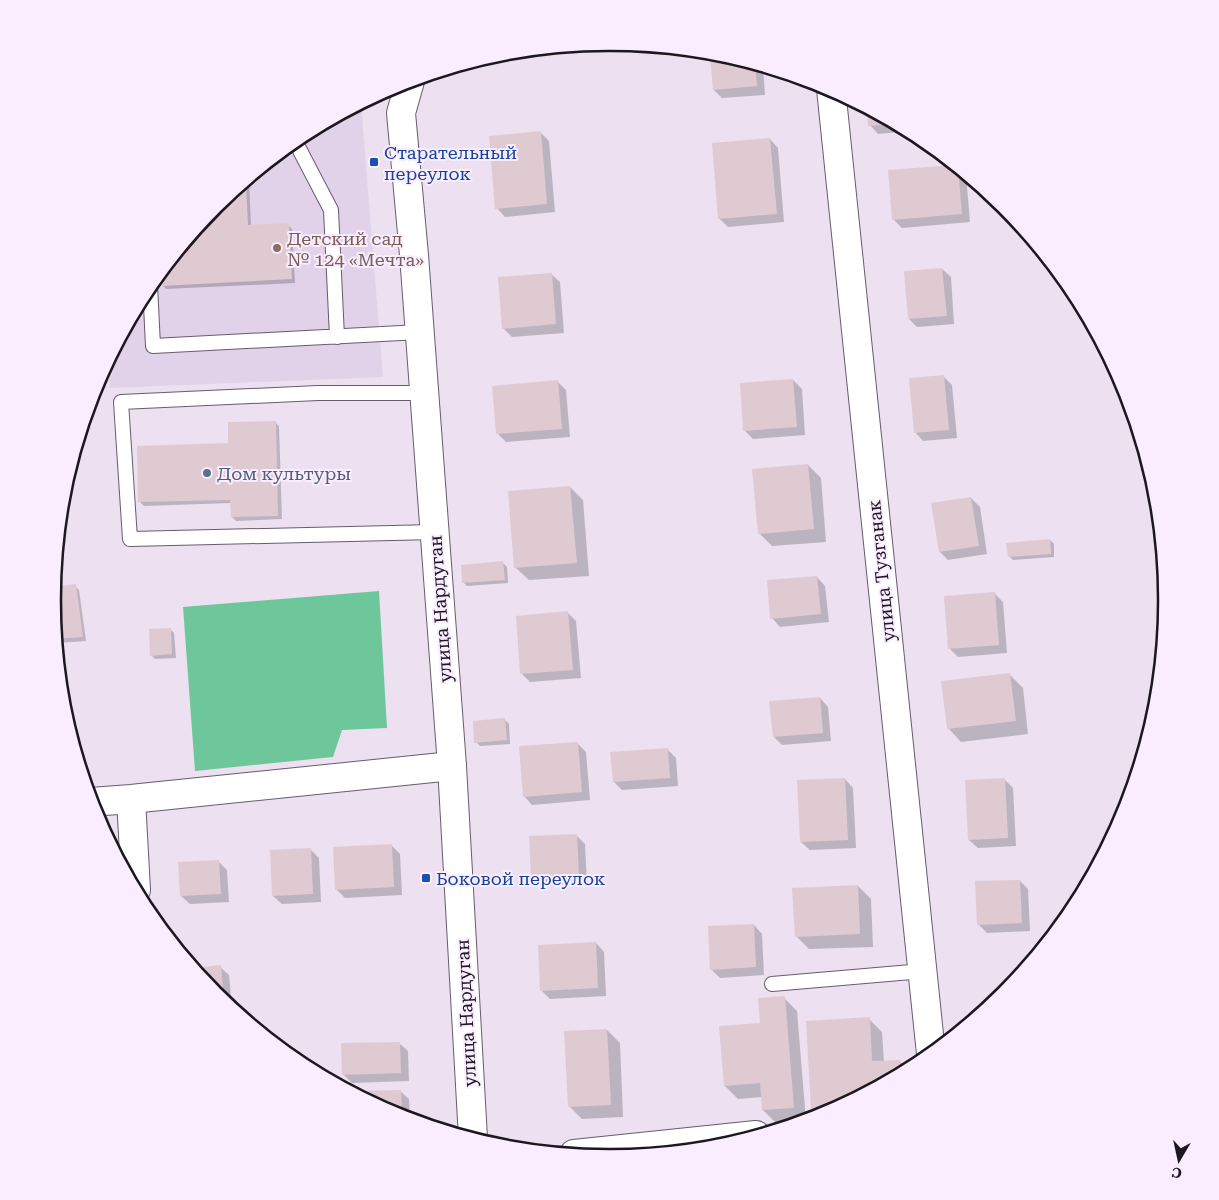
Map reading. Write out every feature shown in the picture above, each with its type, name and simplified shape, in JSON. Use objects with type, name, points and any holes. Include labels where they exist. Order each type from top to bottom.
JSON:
[{"type":"street","name":"улица Нардуган","points":[[408,90],[402,113],[452,766],[473,1131]]},
{"type":"street","name":"улица Тузганак","points":[[832,99],[930,1045]]},
{"type":"street","points":[[100,801],[452,766]]},
{"type":"street","points":[[130,799],[135,876]]},
{"type":"street","points":[[626,1149],[700,1141]]},
{"type":"lane","points":[[299,148],[331,210],[337,337]]},
{"type":"lane","points":[[151,299],[153,346],[420,332]]},
{"type":"lane","points":[[424,393],[318,393],[121,402],[130,539],[435,532]]},
{"type":"lane","points":[[772,984],[922,971]]},
{"type":"shaded area","name":"Детский сад № 124 «Мечта»","points":[[362,111],[383,377],[110,388],[109,376],[134,326],[153,295],[197,238],[221,212],[275,165],[335,125]]},
{"type":"green space","points":[[379,591],[387,728],[342,730],[333,757],[195,771],[183,607]]},
{"type":"building","points":[[710,61],[756,71],[757,86],[713,90]]},
{"type":"building","points":[[867,116],[884,125],[868,126]]},
{"type":"building","points":[[541,131],[547,204],[495,209],[489,136]]},
{"type":"building","points":[[770,138],[777,214],[718,219],[712,143]]},
{"type":"building","points":[[945,166],[959,177],[962,214],[892,220],[888,170]]},
{"type":"building","points":[[246,189],[248,225],[289,223],[292,279],[161,286],[174,266],[197,238]]},
{"type":"building","points":[[942,268],[947,316],[908,319],[904,271]]},
{"type":"building","points":[[552,273],[556,324],[502,329],[498,277]]},
{"type":"building","points":[[944,375],[949,430],[914,433],[909,378]]},
{"type":"building","points":[[793,379],[797,427],[743,431],[740,383]]},
{"type":"building","points":[[558,380],[562,429],[496,434],[492,386]]},
{"type":"building","name":"Дом культуры","points":[[276,421],[278,516],[231,517],[230,500],[138,502],[137,446],[228,443],[228,422]]},
{"type":"building","points":[[808,464],[814,529],[758,534],[752,469]]},
{"type":"building","points":[[570,486],[577,563],[514,568],[508,491]]},
{"type":"building","points":[[971,497],[979,546],[939,552],[931,503]]},
{"type":"building","points":[[1050,539],[1051,554],[1008,557],[1006,543]]},
{"type":"building","points":[[503,561],[505,580],[462,583],[461,565]]},
{"type":"building","points":[[817,576],[821,614],[770,619],[767,580]]},
{"type":"building","points":[[76,584],[83,637],[62,639],[61,586]]},
{"type":"building","points":[[995,592],[999,645],[948,649],[944,596]]},
{"type":"building","points":[[568,611],[573,670],[520,674],[516,616]]},
{"type":"building","points":[[171,628],[172,654],[150,656],[149,629]]},
{"type":"building","points":[[1010,673],[1016,721],[947,729],[941,681]]},
{"type":"building","points":[[820,697],[823,733],[773,737],[769,701]]},
{"type":"building","points":[[505,718],[507,740],[474,743],[473,721]]},
{"type":"building","points":[[578,742],[582,792],[523,797],[519,746]]},
{"type":"building","points":[[668,748],[670,778],[613,782],[610,752]]},
{"type":"building","points":[[845,778],[848,840],[800,842],[797,780]]},
{"type":"building","points":[[1005,778],[1008,838],[968,840],[965,780]]},
{"type":"building","points":[[577,834],[579,876],[531,877],[529,836]]},
{"type":"building","points":[[392,844],[394,887],[335,890],[333,847]]},
{"type":"building","points":[[311,848],[313,894],[272,896],[270,850]]},
{"type":"building","points":[[219,860],[221,894],[180,896],[178,862]]},
{"type":"building","points":[[1020,880],[1022,923],[977,925],[975,881]]},
{"type":"building","points":[[858,885],[860,934],[795,937],[792,888]]},
{"type":"building","points":[[754,924],[756,967],[710,970],[708,926]]},
{"type":"building","points":[[596,942],[598,988],[540,991],[538,945]]},
{"type":"building","points":[[221,965],[223,990],[221,988],[202,967]]},
{"type":"building","points":[[785,996],[794,1108],[762,1110],[760,1083],[724,1086],[719,1026],[760,1023],[758,998]]},
{"type":"building","points":[[870,1017],[872,1061],[900,1060],[900,1065],[852,1092],[811,1109],[806,1021]]},
{"type":"building","points":[[607,1029],[611,1105],[568,1107],[564,1031]]},
{"type":"building","points":[[400,1042],[401,1073],[342,1075],[341,1043]]},
{"type":"building","points":[[401,1090],[402,1108],[367,1092],[365,1091]]},
{"type":"place","name":"Старательный переулок","points":[[374,162]]},
{"type":"place","name":"Детский сад № 124 «Мечта»","points":[[277,248]]},
{"type":"place","name":"Дом культуры","points":[[207,473]]},
{"type":"place","name":"Боковой переулок","points":[[426,878]]}]
